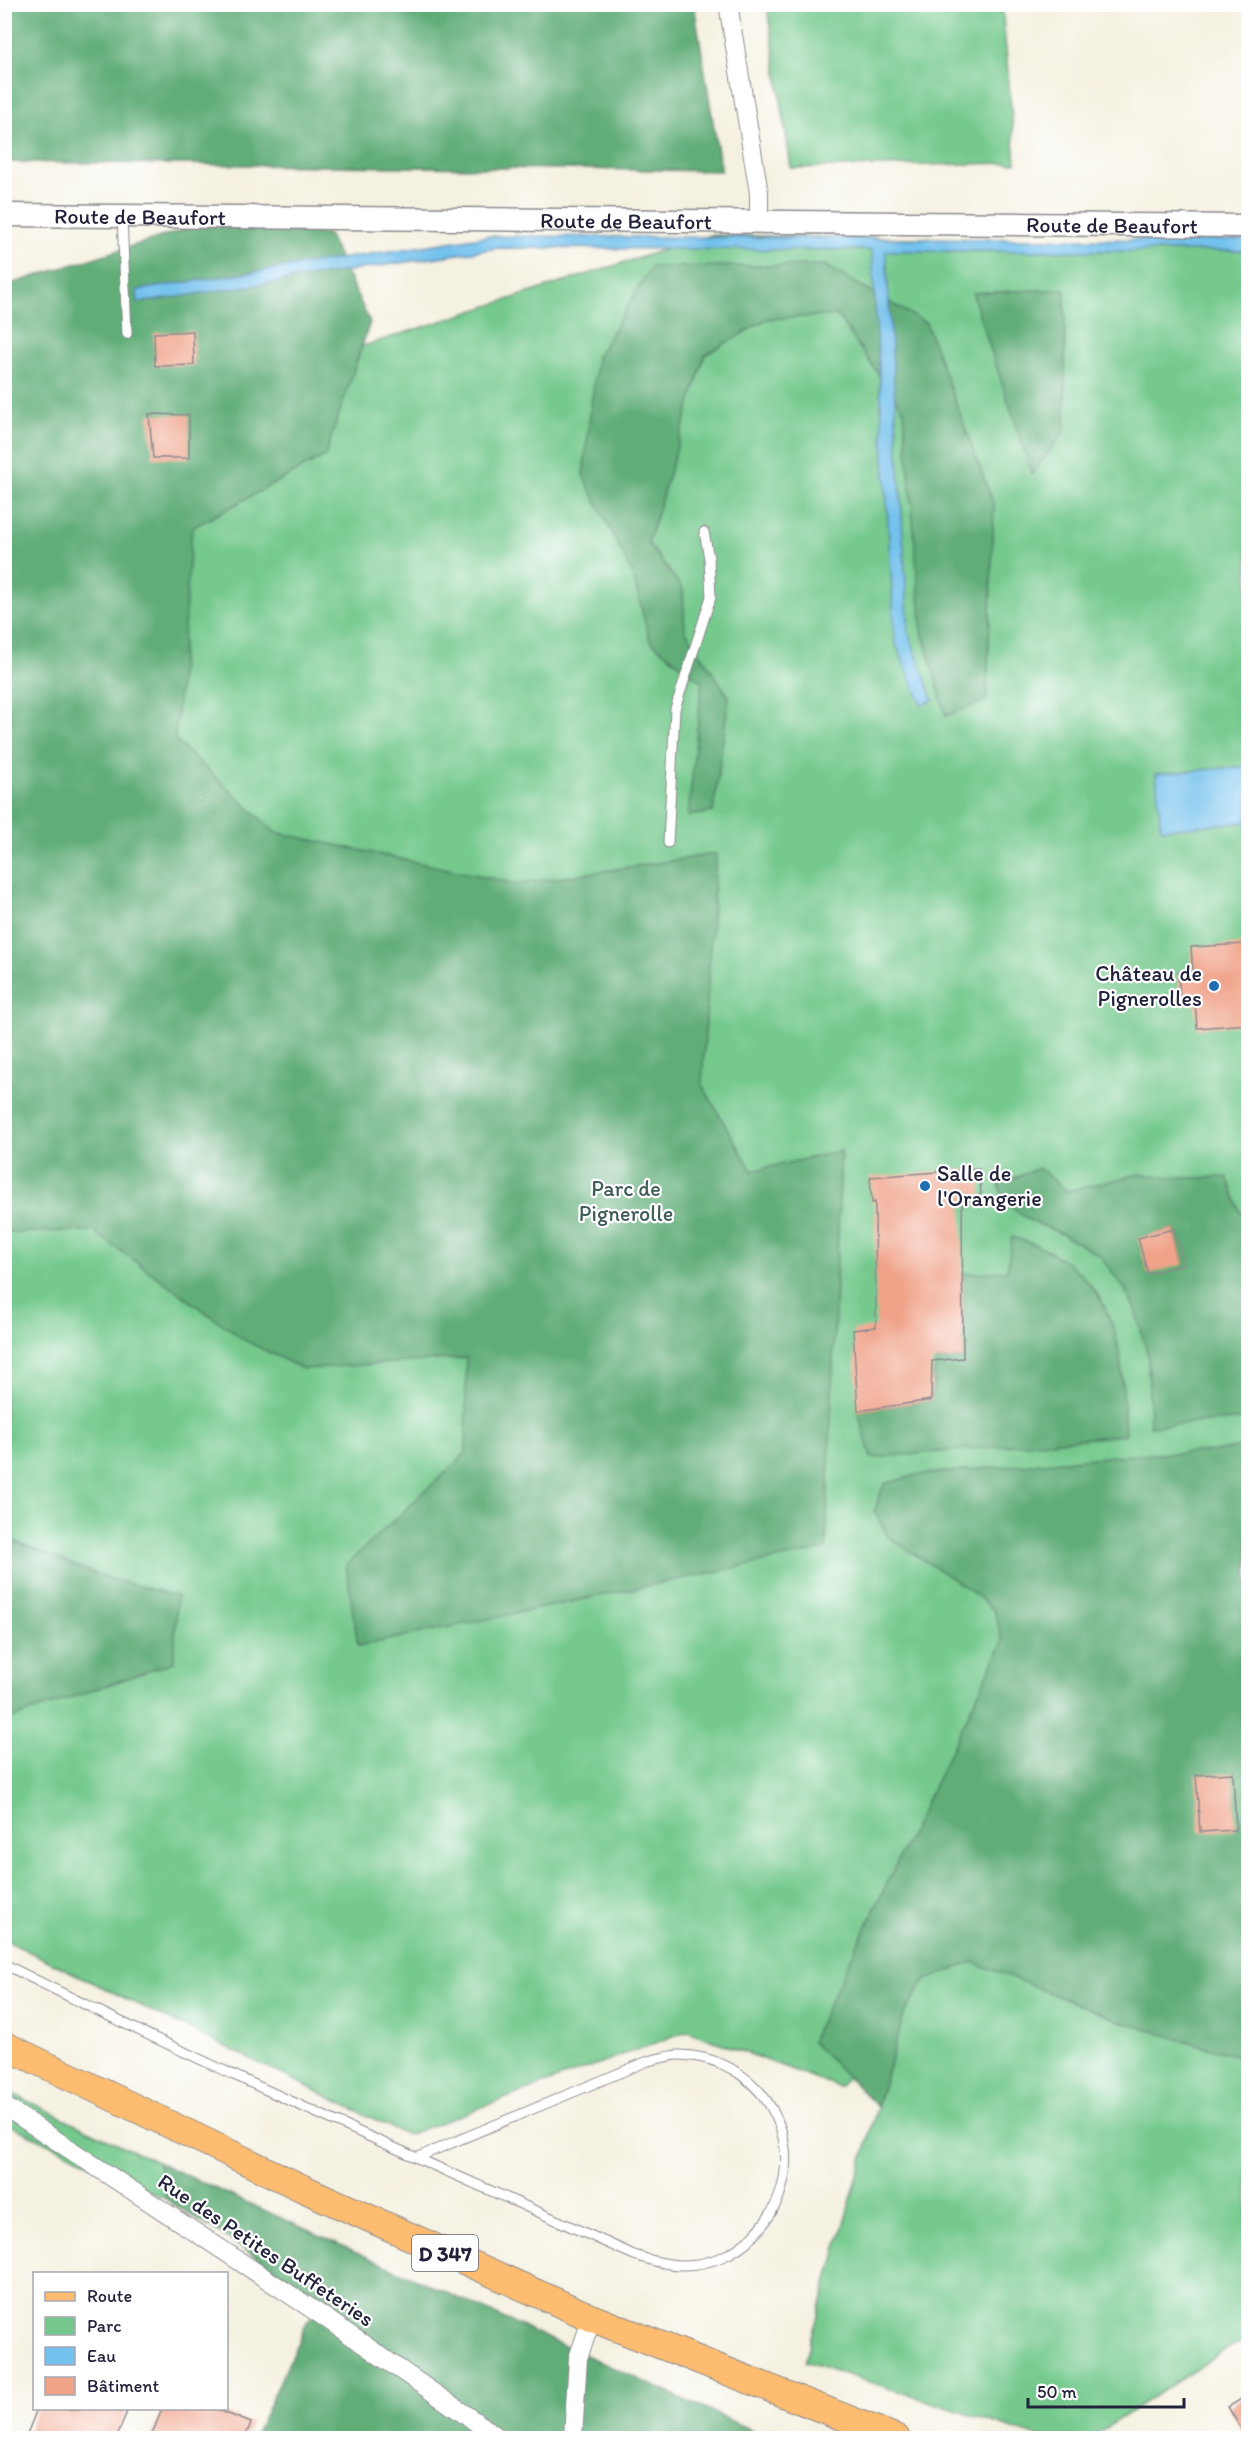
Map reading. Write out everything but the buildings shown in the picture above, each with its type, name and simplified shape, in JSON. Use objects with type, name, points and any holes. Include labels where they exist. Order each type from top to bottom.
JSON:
[{"type":"main road","name":"D 347","points":[[4,2045],[302,2188],[592,2318],[896,2439]]},
{"type":"street","points":[[728,4],[759,193],[759,223]]},
{"type":"street","name":"Route de Beaufort","points":[[4,215],[1248,226]]},
{"type":"street","name":"Rue des Petites Buffeteries","points":[[4,2106],[321,2315],[499,2439]]},
{"type":"street","points":[[573,2437],[578,2358],[592,2318]]},
{"type":"lane","points":[[122,216],[127,334]]},
{"type":"lane","points":[[668,843],[675,709],[711,597],[704,532]]},
{"type":"lane","points":[[4,1965],[211,2063],[418,2157],[634,2255],[660,2263],[684,2265],[716,2259],[744,2244],[775,2210],[784,2187],[787,2167],[786,2142],[777,2118],[765,2097],[749,2080],[725,2064],[700,2057],[676,2055],[648,2061],[418,2157]]},
{"type":"green space","points":[[694,4],[721,171],[5,162],[5,5]]},
{"type":"green space","points":[[767,5],[1002,5],[1016,163],[791,168]]},
{"type":"green space","points":[[199,225],[328,234],[370,322],[325,456],[192,528],[175,740],[275,832],[518,884],[716,854],[702,1085],[752,1171],[841,1151],[826,1549],[358,1646],[346,1565],[466,1453],[466,1358],[303,1369],[246,1341],[93,1231],[5,1232],[4,286]]},
{"type":"green space","name":"Parc de Pignerolle","points":[[710,235],[1248,243],[1248,2339],[1225,2350],[1090,2438],[1041,2438],[805,2361],[903,2016],[839,2087],[687,2031],[407,2135],[5,1940],[4,461]]},
{"type":"green space","points":[[824,265],[926,323],[994,505],[987,700],[946,716],[922,632],[904,411],[837,315],[767,319],[705,355],[648,543],[683,589],[685,630],[729,697],[713,812],[688,816],[702,682],[650,641],[632,573],[583,475],[597,357],[651,267]]},
{"type":"green space","points":[[1065,289],[1065,431],[1032,474],[972,293]]},
{"type":"green space","points":[[1039,1168],[1067,1191],[1140,1174],[1187,1178],[1227,1177],[1248,1232],[1248,1419],[1150,1426],[1148,1356],[1135,1309],[1124,1288],[1099,1255],[1062,1234],[1031,1221],[1003,1202],[999,1184]],"holes":[[[1174,1229],[1184,1264],[1139,1239]]]},
{"type":"green space","points":[[1012,1237],[1052,1253],[1069,1264],[1096,1292],[1114,1329],[1119,1351],[1125,1435],[871,1458],[858,1411],[931,1400],[936,1361],[963,1358],[962,1274],[1007,1271]]},
{"type":"green space","points":[[1248,1446],[1248,2059],[1125,2023],[973,1962],[924,1981],[904,2015],[877,2106],[811,2041],[1003,1642],[994,1610],[967,1588],[888,1537],[874,1511],[884,1484],[916,1475],[1115,1456],[1220,1451]]},
{"type":"green space","points":[[4,1537],[101,1576],[177,1596],[174,1662],[5,1721]]},
{"type":"green space","points":[[4,2090],[159,2163],[166,2199],[5,2123]]},
{"type":"green space","points":[[159,2163],[769,2438],[395,2438],[389,2435],[387,2438],[254,2438],[308,2320],[327,2303],[166,2199]]},
{"type":"water","points":[[488,236],[1248,240],[1248,251],[886,251],[909,634],[933,700],[922,705],[895,642],[872,250],[498,248],[138,303],[137,290]]},
{"type":"water","points":[[1248,766],[1248,822],[1161,829],[1156,774]]},
{"type":"place","name":"Château de Pignerolles","points":[[1214,986]]},
{"type":"place","name":"Salle de l'Orangerie","points":[[925,1186]]}]
